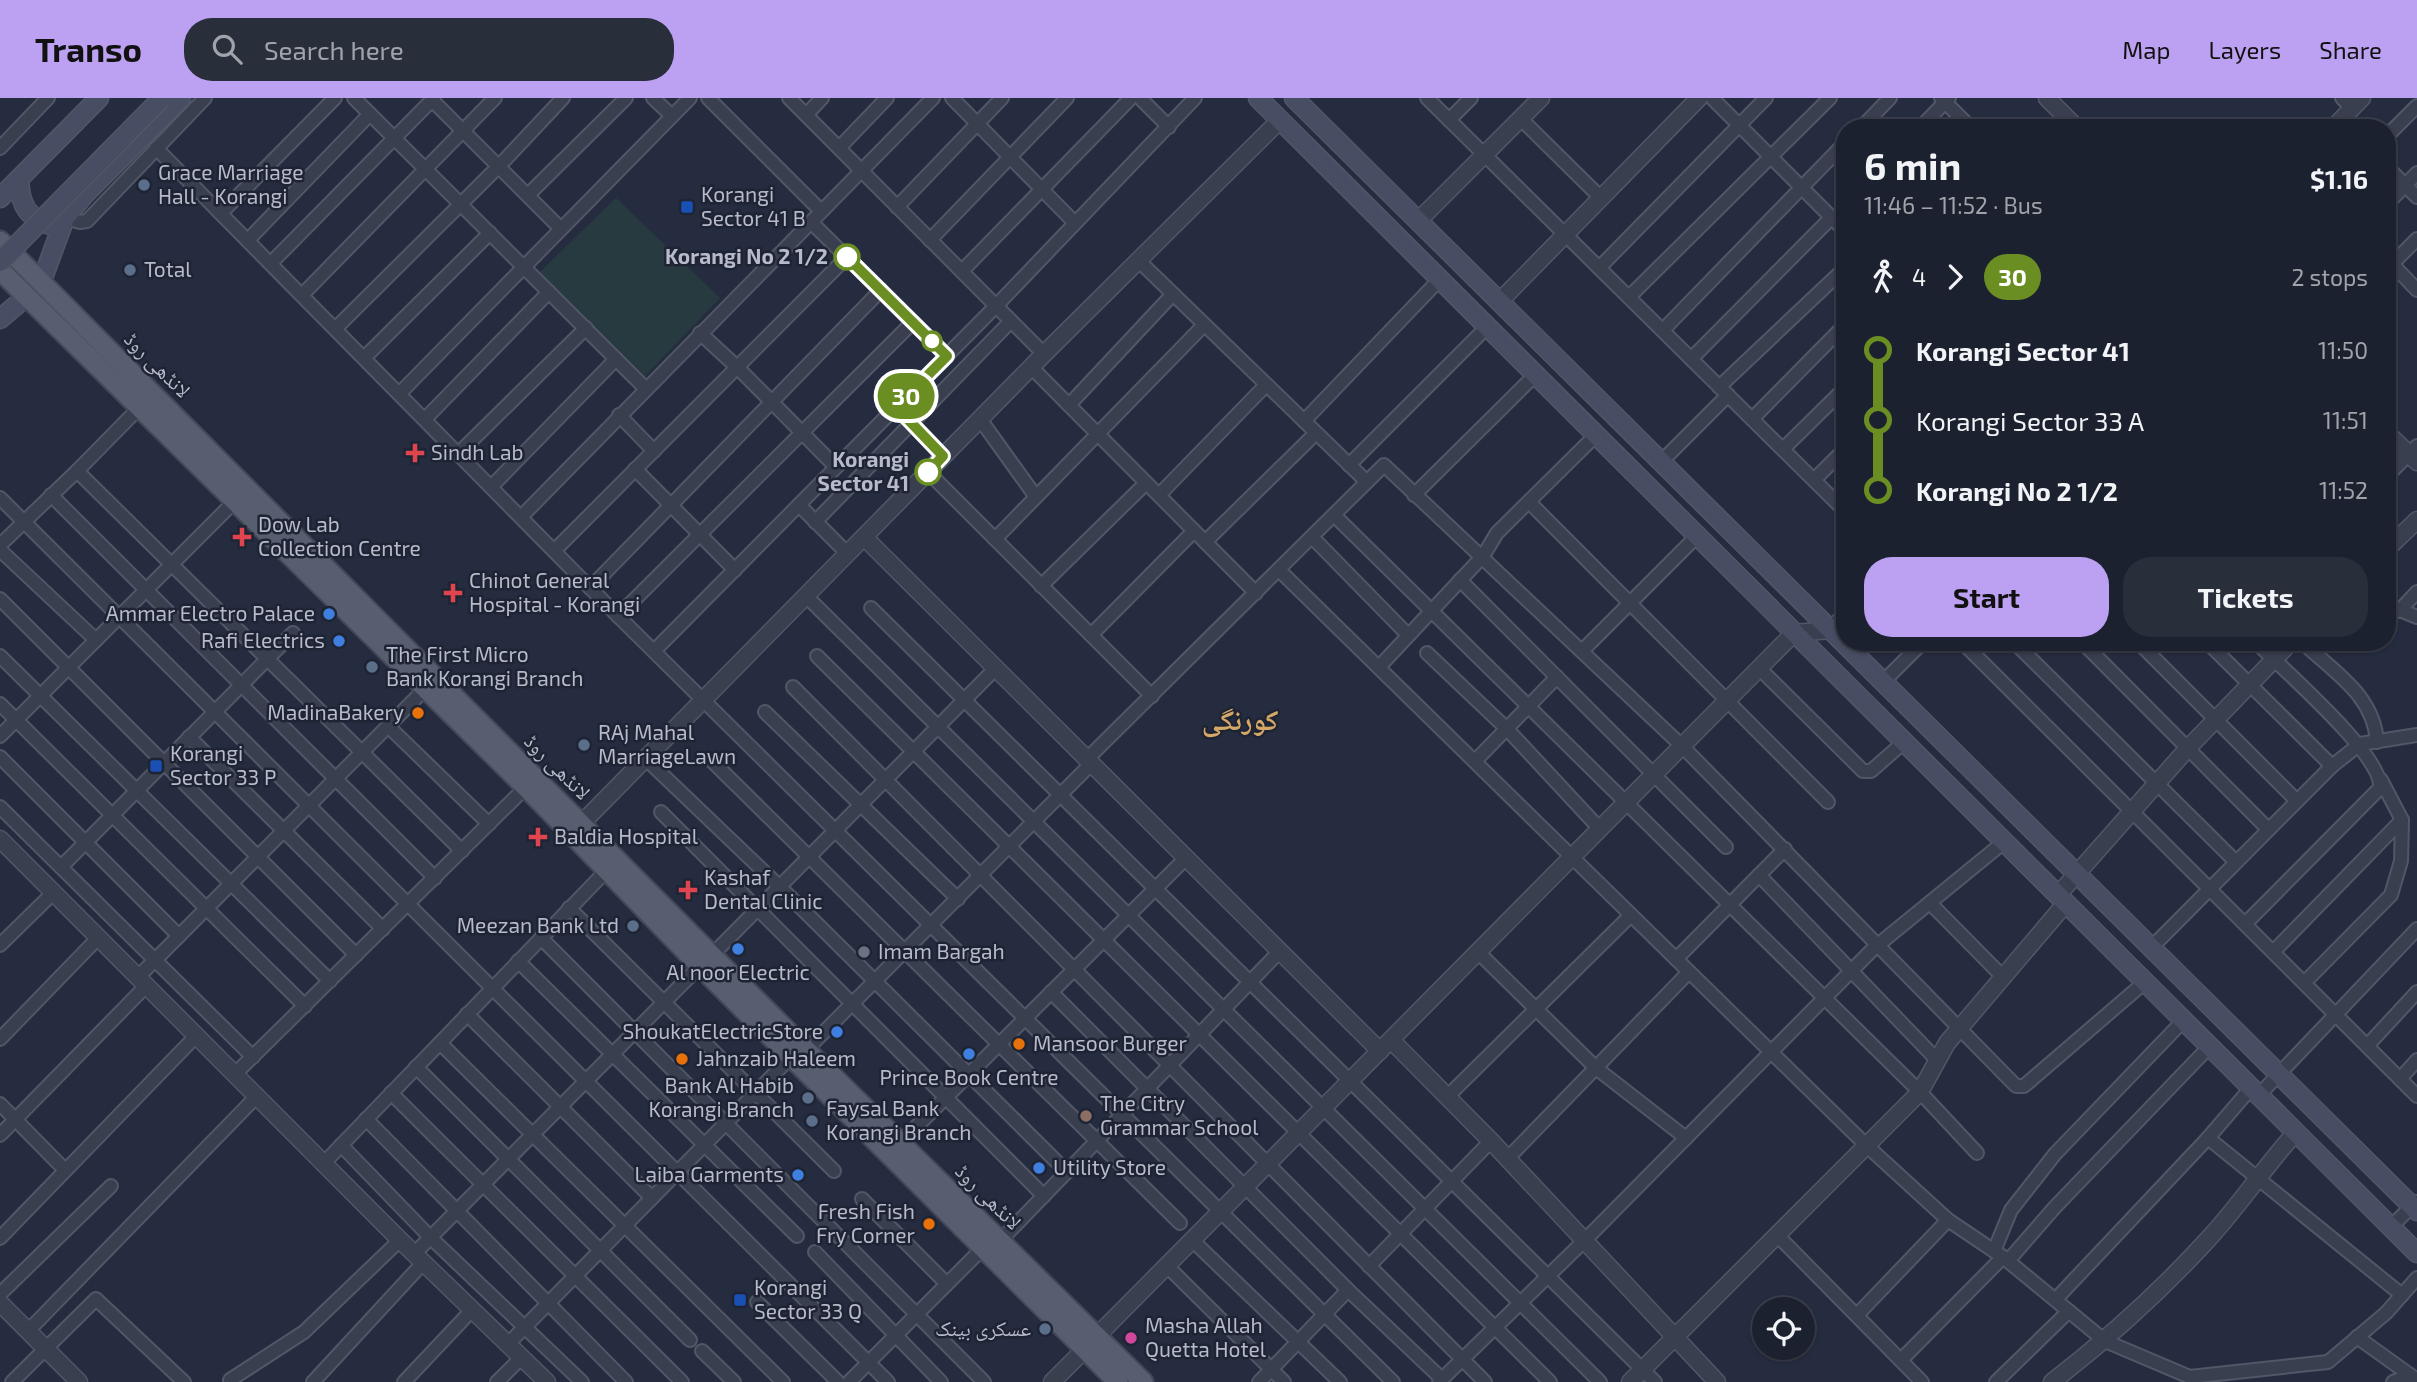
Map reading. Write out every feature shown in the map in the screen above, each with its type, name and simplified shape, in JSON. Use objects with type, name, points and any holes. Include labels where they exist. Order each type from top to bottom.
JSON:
[{"type":"main road","points":[[0,198],[99,98]]},
{"type":"main road","points":[[0,262],[162,98]]},
{"type":"main road","points":[[41,283],[63,223],[85,194],[181,98]]},
{"type":"main road","points":[[1258,98],[2417,1253]]},
{"type":"main road","points":[[1294,98],[1836,635]]},
{"type":"main road","points":[[19,178],[20,196],[26,212],[42,223],[63,223]]},
{"type":"main road","name":"لانڈھی روڈ","points":[[0,242],[582,823],[706,961]]},
{"type":"main road","name":"لانڈھی روڈ","points":[[0,270],[426,688],[607,870],[706,961],[1091,1343],[1143,1382]]},
{"type":"main road","points":[[0,318],[26,297]]},
{"type":"main road","points":[[1852,651],[2415,1206]]},
{"type":"main road","name":"لانڈھی روڈ","points":[[798,1053],[900,1143],[992,1245]]},
{"type":"main road","name":"لانڈھی روڈ","points":[[1091,1343],[1118,1382]]},
{"type":"street","points":[[0,148],[48,98]]},
{"type":"street","points":[[63,223],[87,220],[205,98]]},
{"type":"street","points":[[222,212],[335,98]]},
{"type":"street","points":[[354,98],[645,388]]},
{"type":"street","points":[[303,294],[495,98]]},
{"type":"street","points":[[336,328],[500,165],[563,98]]},
{"type":"street","points":[[529,194],[626,98]]},
{"type":"street","points":[[653,98],[672,116]]},
{"type":"street","points":[[400,393],[690,98]]},
{"type":"street","points":[[708,98],[821,211]]},
{"type":"street","points":[[789,98],[1044,354]]},
{"type":"street","points":[[806,115],[822,98]]},
{"type":"street","points":[[839,148],[887,98]]},
{"type":"street","points":[[521,517],[933,98]]},
{"type":"street","points":[[952,98],[1075,223]]},
{"type":"street","points":[[897,206],[1002,98]]},
{"type":"street","points":[[930,240],[1067,98]]},
{"type":"street","points":[[962,271],[1130,98]]},
{"type":"street","points":[[1140,98],[1169,127]]},
{"type":"street","points":[[654,651],[996,306],[1195,98]]},
{"type":"street","points":[[1427,98],[1836,502]]},
{"type":"street","points":[[1450,120],[1471,98]]},
{"type":"street","points":[[1418,221],[1541,98]]},
{"type":"street","points":[[1499,302],[1699,98]]},
{"type":"street","points":[[1712,98],[1836,221]]},
{"type":"street","points":[[1600,268],[1766,98]]},
{"type":"street","points":[[1629,297],[1830,98]]},
{"type":"street","points":[[1870,119],[1890,98]]},
{"type":"street","points":[[2047,98],[2068,119]]},
{"type":"street","points":[[272,262],[433,99],[561,229]]},
{"type":"street","points":[[1928,119],[1945,99],[1963,119]]},
{"type":"street","points":[[2343,119],[2352,101]]},
{"type":"street","points":[[2396,127],[2417,106]]},
{"type":"street","points":[[249,239],[370,114]]},
{"type":"street","points":[[1521,119],[1601,198]]},
{"type":"street","points":[[582,823],[1031,367],[1280,120]]},
{"type":"street","points":[[156,148],[272,262],[618,617],[1393,1382]]},
{"type":"street","points":[[1663,330],[1836,152]]},
{"type":"street","points":[[2396,194],[2417,173]]},
{"type":"street","points":[[2396,176],[2417,197]]},
{"type":"street","points":[[1691,359],[1832,217]]},
{"type":"street","points":[[811,222],[947,356]]},
{"type":"street","points":[[365,357],[490,233]]},
{"type":"street","points":[[2396,260],[2417,239]]},
{"type":"street","points":[[554,551],[847,257]]},
{"type":"street","points":[[1138,260],[1367,482]]},
{"type":"street","points":[[2396,273],[2417,290]]},
{"type":"street","points":[[1661,462],[1724,391],[1836,277]]},
{"type":"street","points":[[1304,421],[1440,279]]},
{"type":"street","points":[[590,587],[881,290]]},
{"type":"street","points":[[425,419],[549,292]]},
{"type":"street","points":[[1069,405],[1173,295]]},
{"type":"street","points":[[815,522],[1011,321]]},
{"type":"street","points":[[618,617],[912,322]]},
{"type":"street","points":[[995,540],[1204,325]]},
{"type":"street","points":[[1349,465],[1487,327]]},
{"type":"street","points":[[459,453],[586,328]]},
{"type":"street","points":[[700,333],[836,467]]},
{"type":"street","points":[[1752,419],[1836,334]]},
{"type":"street","points":[[491,486],[616,359]]},
{"type":"street","points":[[1031,367],[1256,593]]},
{"type":"street","points":[[1414,495],[1535,375]]},
{"type":"street","points":[[1159,495],[1266,385]]},
{"type":"street","points":[[1783,449],[1836,397]]},
{"type":"street","points":[[96,640],[0,548],[23,521],[78,471],[140,407]]},
{"type":"street","points":[[896,407],[943,456]]},
{"type":"street","points":[[619,415],[654,451]]},
{"type":"street","points":[[980,419],[1036,497]]},
{"type":"street","points":[[1205,542],[1316,433]]},
{"type":"street","points":[[1379,667],[1483,556],[1497,533],[1596,435]]},
{"type":"street","points":[[2396,439],[2414,454],[2396,469]]},
{"type":"street","points":[[1814,480],[1836,458]]},
{"type":"street","points":[[508,1344],[755,1093],[853,1003],[1009,848],[1152,696],[1384,465],[1682,746],[2020,1088],[2145,982]]},
{"type":"street","points":[[635,469],[735,569]]},
{"type":"street","points":[[78,471],[463,851]]},
{"type":"street","points":[[928,472],[1152,696]]},
{"type":"street","points":[[1041,586],[1146,483]]},
{"type":"street","points":[[51,495],[435,878]]},
{"type":"street","points":[[0,498],[888,1382]]},
{"type":"street","points":[[0,736],[235,501]]},
{"type":"street","points":[[1529,502],[1829,802]]},
{"type":"street","points":[[799,505],[848,554]]},
{"type":"street","points":[[1334,515],[1920,1092],[1977,1153]]},
{"type":"street","points":[[2396,540],[2417,520]]},
{"type":"street","points":[[1091,635],[1194,531]]},
{"type":"street","points":[[1582,651],[1697,536]]},
{"type":"street","points":[[864,537],[994,670],[1280,951],[1385,1046],[1447,1097],[1717,1382]]},
{"type":"street","points":[[1312,537],[1408,635]]},
{"type":"street","points":[[1279,570],[1867,1146],[1948,1220],[2002,1256],[2105,1341],[2190,1377],[2328,1362],[2402,1296],[2417,1278]]},
{"type":"street","points":[[1460,580],[1726,847]]},
{"type":"street","points":[[2396,610],[2417,592]]},
{"type":"street","points":[[806,596],[1600,1382]]},
{"type":"street","points":[[0,599],[356,956]]},
{"type":"street","points":[[871,608],[1655,1382]]},
{"type":"street","points":[[2396,613],[2417,617]]},
{"type":"street","points":[[1052,1382],[1794,633],[1831,630],[1836,625]]},
{"type":"street","points":[[61,867],[293,632]]},
{"type":"street","points":[[1883,682],[1914,651]]},
{"type":"street","points":[[1971,651],[2417,1096]]},
{"type":"street","points":[[2023,651],[2236,862]]},
{"type":"street","points":[[2091,651],[2269,829]]},
{"type":"street","points":[[2147,651],[2297,801]]},
{"type":"street","points":[[2216,651],[2332,766]]},
{"type":"street","points":[[2265,651],[2360,744],[2402,820],[2401,861],[2391,895],[2304,983]]},
{"type":"street","points":[[1630,1382],[1920,1092],[1947,1043],[2004,978],[2077,874],[2189,748],[2274,660],[2289,651]]},
{"type":"street","points":[[2312,651],[2364,698],[2376,727],[2377,742]]},
{"type":"street","points":[[1427,653],[1507,729],[1600,829]]},
{"type":"street","points":[[0,656],[330,981]]},
{"type":"street","points":[[817,656],[1550,1382]]},
{"type":"street","points":[[1759,668],[1863,771],[1871,771],[1904,742]]},
{"type":"street","points":[[313,1382],[419,1258],[430,1237],[994,670]]},
{"type":"street","points":[[1475,761],[1557,677]]},
{"type":"street","points":[[793,687],[1485,1382]]},
{"type":"street","points":[[0,1135],[142,981],[155,960],[426,688]]},
{"type":"street","points":[[0,704],[305,1006]]},
{"type":"street","points":[[765,712],[958,899]]},
{"type":"street","points":[[388,726],[489,824]]},
{"type":"street","points":[[2151,948],[2332,766],[2360,744],[2417,735]]},
{"type":"street","points":[[189,737],[383,929]]},
{"type":"street","points":[[0,757],[179,936]]},
{"type":"street","points":[[646,759],[780,887],[1067,1172]]},
{"type":"street","points":[[713,762],[1180,1223]]},
{"type":"street","points":[[2245,924],[2380,788],[2381,780]]},
{"type":"street","points":[[235,1074],[526,787]]},
{"type":"street","points":[[0,807],[253,1057]]},
{"type":"street","points":[[661,812],[1044,1196]]},
{"type":"street","points":[[2273,952],[2402,820]]},
{"type":"street","points":[[1051,992],[1440,1381],[1584,1241],[1879,944],[2004,842]]},
{"type":"street","points":[[1,843],[400,1240],[547,1382]]},
{"type":"street","points":[[1676,959],[1784,849]]},
{"type":"street","points":[[900,1143],[1186,858]]},
{"type":"street","points":[[324,1163],[607,870]]},
{"type":"street","points":[[1759,875],[1853,969],[1938,1061]]},
{"type":"street","points":[[0,945],[53,893]]},
{"type":"street","points":[[1930,903],[2004,978]]},
{"type":"street","points":[[569,908],[834,1171]]},
{"type":"street","points":[[1447,1097],[1631,915]]},
{"type":"street","points":[[2056,1299],[2208,1138],[2255,1091],[2279,1074],[2417,929]]},
{"type":"street","points":[[1,1037],[98,938]]},
{"type":"street","points":[[541,938],[985,1382]]},
{"type":"street","points":[[849,1382],[947,1284],[1044,1196],[1280,951]]},
{"type":"street","points":[[1478,952],[1596,1068],[1686,1138]]},
{"type":"street","points":[[518,961],[797,1236]]},
{"type":"street","points":[[1507,1159],[1689,972]]},
{"type":"street","points":[[2367,1046],[2417,992]]},
{"type":"street","points":[[467,1014],[652,1198]]},
{"type":"street","points":[[2002,1256],[2011,1210],[2055,1154],[2184,1020]]},
{"type":"street","points":[[0,1238],[196,1035]]},
{"type":"street","points":[[440,1043],[783,1382]]},
{"type":"street","points":[[1901,1360],[2210,1046]]},
{"type":"street","points":[[2400,1079],[2417,1060]]},
{"type":"street","points":[[416,1067],[690,1340]]},
{"type":"street","points":[[391,1093],[682,1382]]},
{"type":"street","points":[[28,1331],[257,1096]]},
{"type":"street","points":[[0,1104],[65,1170]]},
{"type":"street","points":[[366,1119],[626,1382]]},
{"type":"street","points":[[2052,1382],[2105,1341],[2212,1235],[2296,1132]]},
{"type":"street","points":[[2208,1138],[2255,1179],[2333,1238],[2402,1296]]},
{"type":"street","points":[[1369,1266],[1491,1142]]},
{"type":"street","points":[[341,1145],[430,1237],[582,1382]]},
{"type":"street","points":[[0,1294],[111,1186]]},
{"type":"street","points":[[862,1199],[947,1284]]},
{"type":"street","points":[[2391,1227],[2415,1206]]},
{"type":"street","points":[[1857,1315],[1948,1220]]},
{"type":"street","points":[[1777,1235],[1922,1382]]},
{"type":"street","points":[[230,1381],[304,1332],[400,1240]]},
{"type":"street","points":[[1192,1240],[1340,1382]]},
{"type":"street","points":[[815,1252],[941,1382]]},
{"type":"street","points":[[1167,1266],[1284,1382]]},
{"type":"street","points":[[1259,1382],[1348,1290]]},
{"type":"street","points":[[12,1382],[96,1299],[184,1382]]},
{"type":"street","points":[[757,1302],[838,1382]]},
{"type":"street","points":[[0,1303],[79,1382]]},
{"type":"street","points":[[404,1382],[472,1310]]},
{"type":"street","points":[[1996,1382],[2069,1311]]},
{"type":"street","points":[[2357,1337],[2413,1377]]},
{"type":"street","points":[[702,1351],[734,1382]]},
{"type":"street","points":[[497,1382],[522,1357]]},
{"type":"street","points":[[662,1382],[672,1372]]},
{"type":"street","points":[[2393,1382],[2413,1377]]},
{"type":"shaded area","points":[[616,198],[720,298],[645,376],[539,273]]},
{"type":"bus line","name":"30","points":[[847,257],[947,356],[896,407],[943,456],[928,472]]},
{"type":"place","name":"Grace Marriage Hall - Korangi","points":[[144,185]]},
{"type":"place","name":"Korangi Sector 41 B","points":[[687,207]]},
{"type":"place","name":"Korangi No 2 1/2","points":[[847,257]]},
{"type":"place","name":"Total","points":[[130,270]]},
{"type":"place","name":"Sindh Lab","points":[[415,453]]},
{"type":"place","name":"Korangi Sector 41","points":[[928,472]]},
{"type":"place","name":"Dow Lab Collection Centre","points":[[242,537]]},
{"type":"place","name":"Chinot General Hospital - Korangi","points":[[453,593]]},
{"type":"place","name":"Ammar Electro Palace","points":[[329,614]]},
{"type":"place","name":"Rafi Electrics","points":[[339,641]]},
{"type":"place","name":"The First Micro Bank Korangi Branch","points":[[372,667]]},
{"type":"place","name":"MadinaBakery","points":[[418,713]]},
{"type":"place","name":"RAj Mahal MarriageLawn","points":[[584,745]]},
{"type":"place","name":"Korangi Sector 33 P","points":[[156,766]]},
{"type":"place","name":"Baldia Hospital","points":[[538,837]]},
{"type":"place","name":"Kashaf Dental Clinic","points":[[688,890]]},
{"type":"place","name":"Meezan Bank Ltd","points":[[633,926]]},
{"type":"place","name":"Al noor Electric","points":[[738,949]]},
{"type":"place","name":"Imam Bargah","points":[[864,952]]},
{"type":"place","name":"ShoukatElectricStore","points":[[837,1032]]},
{"type":"place","name":"Mansoor Burger","points":[[1019,1044]]},
{"type":"place","name":"Prince Book Centre","points":[[969,1054]]},
{"type":"place","name":"Jahnzaib Haleem","points":[[682,1059]]},
{"type":"place","name":"Bank Al Habib Korangi Branch","points":[[808,1098]]},
{"type":"place","name":"The Citry Grammar School","points":[[1086,1116]]},
{"type":"place","name":"Faysal Bank Korangi Branch","points":[[812,1121]]},
{"type":"place","name":"Utility Store","points":[[1039,1168]]},
{"type":"place","name":"Laiba Garments","points":[[798,1175]]},
{"type":"place","name":"Fresh Fish Fry Corner","points":[[929,1224]]},
{"type":"place","name":"Korangi Sector 33 Q","points":[[740,1300]]},
{"type":"place","name":"عسکری بینک","points":[[1045,1329]]},
{"type":"place","name":"Masha Allah Quetta Hotel","points":[[1131,1338]]},
{"type":"district","name":"کورنگی","points":[[1240,720]]}]
